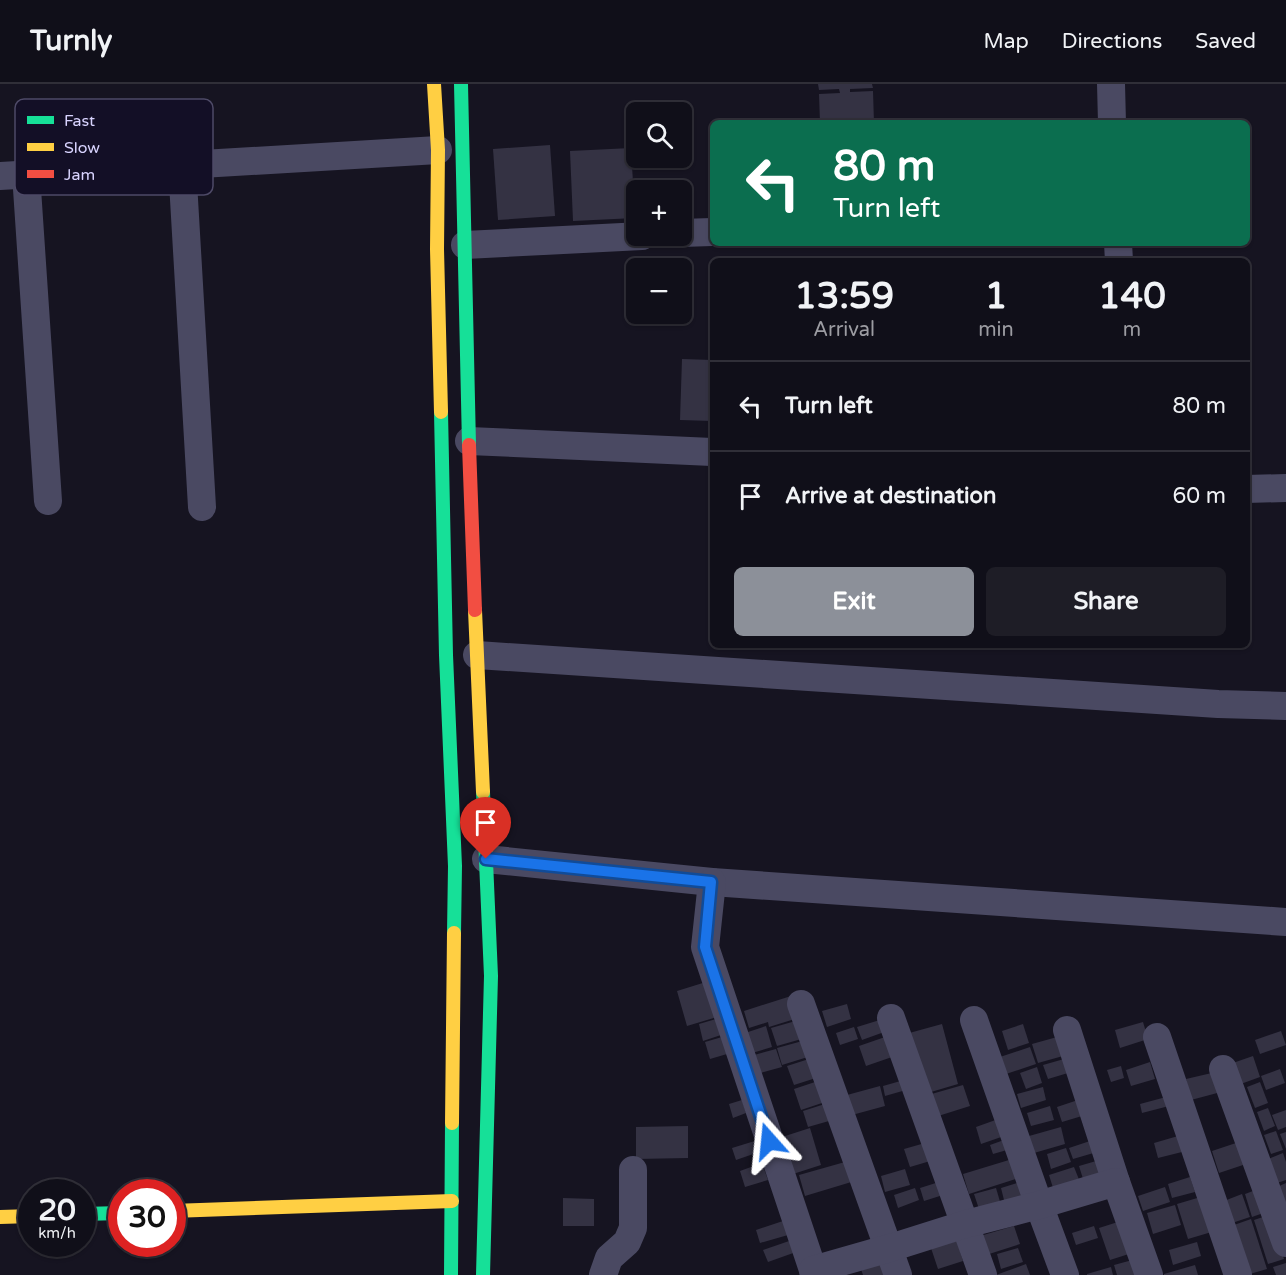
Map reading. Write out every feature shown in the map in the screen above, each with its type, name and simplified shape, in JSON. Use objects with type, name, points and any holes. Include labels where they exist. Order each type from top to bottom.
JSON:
[{"type":"main road","points":[[434,84],[438,150],[437,261],[445,643],[455,866],[451,1275]]},
{"type":"main road","points":[[461,84],[469,441],[491,976],[483,1275]]},
{"type":"main road","points":[[186,1211],[452,1202]]},
{"type":"main road","points":[[0,1217],[18,1216]]},
{"type":"street","points":[[1111,84],[1113,120]]},
{"type":"street","points":[[213,163],[438,150]]},
{"type":"street","points":[[13,175],[15,194]]},
{"type":"street","points":[[15,195],[48,501]]},
{"type":"street","points":[[184,195],[202,507]]},
{"type":"street","points":[[692,233],[710,232]]},
{"type":"street","points":[[465,245],[626,237]]},
{"type":"street","points":[[469,441],[710,452]]},
{"type":"street","points":[[1250,489],[1286,489]]},
{"type":"street","points":[[477,655],[1286,706]]},
{"type":"street","points":[[486,859],[711,882],[1286,922]]},
{"type":"street","points":[[711,882],[705,947],[813,1273],[966,1224],[1116,1182]]},
{"type":"street","points":[[801,1004],[898,1275]]},
{"type":"street","points":[[891,1018],[983,1275]]},
{"type":"street","points":[[974,1020],[1065,1275]]},
{"type":"street","points":[[1067,1030],[1149,1275]]},
{"type":"street","points":[[1157,1037],[1238,1275]]},
{"type":"street","points":[[1223,1069],[1286,1243]]},
{"type":"street","points":[[603,1275],[609,1258],[627,1242],[633,1228],[633,1170]]},
{"type":"building","points":[[818,84],[872,84],[873,88],[850,89],[850,92],[873,91],[874,120],[820,120],[819,94],[840,93],[839,89],[819,90]]},
{"type":"building","points":[[550,145],[555,216],[498,220],[493,149]]},
{"type":"building","points":[[626,148],[626,168],[632,168],[633,180],[626,180],[626,218],[573,221],[570,151]]},
{"type":"building","points":[[682,359],[710,360],[710,421],[680,420]]},
{"type":"building","points":[[706,982],[717,1017],[687,1026],[677,991]]},
{"type":"building","points":[[791,996],[798,1018],[769,1027],[768,1022],[749,1028],[744,1011]]},
{"type":"building","points":[[847,1004],[851,1019],[827,1027],[822,1011]]},
{"type":"building","points":[[716,1019],[721,1035],[703,1041],[699,1024]]},
{"type":"building","points":[[883,1019],[887,1031],[862,1040],[857,1027]]},
{"type":"building","points":[[799,1020],[805,1038],[777,1046],[771,1028]]},
{"type":"building","points":[[1143,1022],[1148,1039],[1120,1048],[1115,1030]]},
{"type":"building","points":[[942,1024],[958,1084],[931,1092],[902,1035]]},
{"type":"building","points":[[1023,1024],[1029,1043],[1008,1050],[1002,1031]]},
{"type":"building","points":[[766,1026],[772,1047],[752,1053],[745,1033]]},
{"type":"building","points":[[854,1027],[858,1039],[840,1045],[836,1033]]},
{"type":"building","points":[[1281,1031],[1286,1045],[1260,1054],[1255,1040]]},
{"type":"building","points":[[722,1037],[727,1054],[710,1059],[705,1042]]},
{"type":"building","points":[[885,1037],[892,1057],[866,1066],[859,1046]]},
{"type":"building","points":[[1057,1037],[1063,1056],[1038,1063],[1032,1044]]},
{"type":"building","points":[[806,1040],[811,1056],[782,1065],[777,1048]]},
{"type":"building","points":[[1030,1047],[1036,1064],[1006,1074],[1000,1057]]},
{"type":"building","points":[[776,1049],[782,1067],[753,1075],[747,1057]]},
{"type":"building","points":[[1253,1056],[1260,1077],[1238,1085],[1230,1064]]},
{"type":"building","points":[[812,1058],[819,1077],[794,1085],[787,1066]]},
{"type":"building","points":[[1064,1059],[1068,1073],[1048,1079],[1043,1065]]},
{"type":"building","points":[[1150,1062],[1155,1079],[1131,1086],[1126,1070]]},
{"type":"building","points":[[1121,1066],[1124,1078],[1111,1082],[1107,1070]]},
{"type":"building","points":[[1037,1067],[1042,1083],[1026,1089],[1020,1073]]},
{"type":"building","points":[[1280,1069],[1285,1083],[1266,1090],[1261,1076]]},
{"type":"building","points":[[1216,1072],[1221,1092],[1191,1100],[1186,1079]]},
{"type":"building","points":[[824,1079],[831,1100],[801,1110],[794,1089]]},
{"type":"building","points":[[904,1080],[906,1090],[885,1096],[883,1086]]},
{"type":"building","points":[[1260,1082],[1268,1103],[1255,1108],[1247,1087]]},
{"type":"building","points":[[963,1085],[970,1106],[935,1117],[928,1095]]},
{"type":"building","points":[[880,1086],[885,1106],[852,1115],[847,1095]]},
{"type":"building","points":[[1043,1087],[1046,1100],[1021,1108],[1017,1094]]},
{"type":"building","points":[[1166,1097],[1169,1106],[1142,1113],[1140,1104]]},
{"type":"building","points":[[742,1100],[746,1113],[733,1118],[729,1104]]},
{"type":"building","points":[[1078,1100],[1082,1116],[1062,1122],[1057,1107]]},
{"type":"building","points":[[831,1102],[836,1119],[808,1127],[803,1111]]},
{"type":"building","points":[[1050,1106],[1054,1120],[1031,1126],[1027,1113]]},
{"type":"building","points":[[1268,1108],[1275,1126],[1264,1131],[1257,1112]]},
{"type":"building","points":[[1286,1110],[1286,1127],[1278,1130],[1272,1115]]},
{"type":"building","points":[[1001,1118],[1007,1135],[981,1144],[976,1127]]},
{"type":"building","points":[[688,1126],[688,1158],[636,1159],[636,1127]]},
{"type":"building","points":[[1061,1127],[1065,1144],[1034,1153],[1029,1136]]},
{"type":"building","points":[[810,1128],[821,1165],[793,1174],[782,1137]]},
{"type":"building","points":[[1276,1131],[1283,1150],[1271,1154],[1264,1135]]},
{"type":"building","points":[[1286,1132],[1286,1149],[1280,1134]]},
{"type":"building","points":[[1178,1136],[1182,1152],[1158,1158],[1154,1143]]},
{"type":"building","points":[[758,1140],[762,1151],[736,1160],[732,1148]]},
{"type":"building","points":[[1004,1140],[1007,1150],[993,1154],[990,1145]]},
{"type":"building","points":[[1093,1140],[1097,1152],[1073,1159],[1069,1148]]},
{"type":"building","points":[[932,1141],[937,1159],[910,1167],[904,1149]]},
{"type":"building","points":[[1242,1141],[1249,1163],[1219,1173],[1212,1151]]},
{"type":"building","points":[[1066,1148],[1071,1162],[1051,1169],[1047,1154]]},
{"type":"building","points":[[1283,1153],[1286,1162],[1286,1180],[1274,1184],[1266,1160]]},
{"type":"building","points":[[1019,1157],[1025,1176],[969,1194],[963,1174]]},
{"type":"building","points":[[1103,1159],[1108,1174],[1084,1182],[1079,1166]]},
{"type":"building","points":[[852,1160],[858,1180],[805,1196],[799,1175]]},
{"type":"building","points":[[762,1163],[768,1180],[745,1187],[740,1171]]},
{"type":"building","points":[[1074,1167],[1080,1182],[1054,1191],[1049,1175]]},
{"type":"building","points":[[905,1169],[910,1185],[885,1192],[881,1176]]},
{"type":"building","points":[[1190,1177],[1195,1192],[1172,1198],[1168,1184]]},
{"type":"building","points":[[1024,1181],[1029,1198],[1005,1204],[1001,1188]]},
{"type":"building","points":[[939,1182],[943,1195],[924,1201],[920,1188]]},
{"type":"building","points":[[1286,1183],[1286,1206],[1277,1187]]},
{"type":"building","points":[[1165,1187],[1170,1202],[1143,1211],[1138,1196]]},
{"type":"building","points":[[915,1188],[919,1200],[898,1208],[894,1195]]},
{"type":"building","points":[[996,1188],[1001,1205],[980,1212],[974,1194]]},
{"type":"building","points":[[1261,1188],[1269,1211],[1252,1217],[1245,1194]]},
{"type":"building","points":[[1242,1194],[1250,1217],[1232,1223],[1224,1201]]},
{"type":"building","points":[[1204,1196],[1215,1231],[1188,1239],[1177,1204]]},
{"type":"building","points":[[563,1198],[594,1199],[594,1226],[563,1226]]},
{"type":"building","points":[[1175,1205],[1181,1225],[1153,1234],[1147,1213]]},
{"type":"building","points":[[1269,1215],[1284,1259],[1268,1264],[1254,1220]]},
{"type":"building","points":[[1251,1219],[1267,1269],[1250,1274],[1234,1225]]},
{"type":"building","points":[[783,1221],[788,1235],[760,1243],[756,1230]]},
{"type":"building","points":[[1121,1221],[1132,1253],[1110,1260],[1099,1228]]},
{"type":"building","points":[[1014,1226],[1020,1244],[986,1255],[980,1236]]},
{"type":"building","points":[[1094,1226],[1098,1238],[1076,1245],[1072,1233]]},
{"type":"building","points":[[792,1240],[796,1252],[768,1262],[763,1250]]},
{"type":"building","points":[[957,1241],[963,1261],[938,1269],[931,1248]]},
{"type":"building","points":[[1197,1242],[1201,1256],[1173,1265],[1169,1250]]},
{"type":"building","points":[[1018,1248],[1023,1262],[1001,1269],[997,1254]]},
{"type":"building","points":[[1136,1259],[1141,1275],[1117,1275],[1114,1265]]},
{"type":"building","points":[[887,1262],[890,1275],[863,1275],[861,1269]]},
{"type":"building","points":[[1286,1263],[1286,1275],[1276,1275],[1273,1267]]},
{"type":"building","points":[[1026,1264],[1030,1275],[996,1275]]},
{"type":"building","points":[[1195,1265],[1198,1275],[1164,1275],[1164,1274]]},
{"type":"building","points":[[1111,1267],[1113,1275],[1087,1275],[1087,1274]]},
{"type":"traffic: fast","points":[[461,84],[469,445]]},
{"type":"traffic: fast","points":[[441,412],[446,655],[455,866],[454,933]]},
{"type":"traffic: fast","points":[[483,792],[491,976],[483,1275]]},
{"type":"traffic: fast","points":[[451,1275],[452,1123]]},
{"type":"traffic: fast","points":[[96,1214],[108,1213]]},
{"type":"traffic: slow","points":[[434,84],[438,150],[437,249],[441,412]]},
{"type":"traffic: slow","points":[[475,610],[483,792]]},
{"type":"traffic: slow","points":[[452,1123],[454,933]]},
{"type":"traffic: slow","points":[[186,1210],[452,1201]]},
{"type":"traffic: slow","points":[[0,1217],[18,1216]]},
{"type":"traffic: jam","points":[[469,445],[475,610]]},
{"type":"route","points":[[486,859],[711,882],[705,947],[769,1141]]}]
